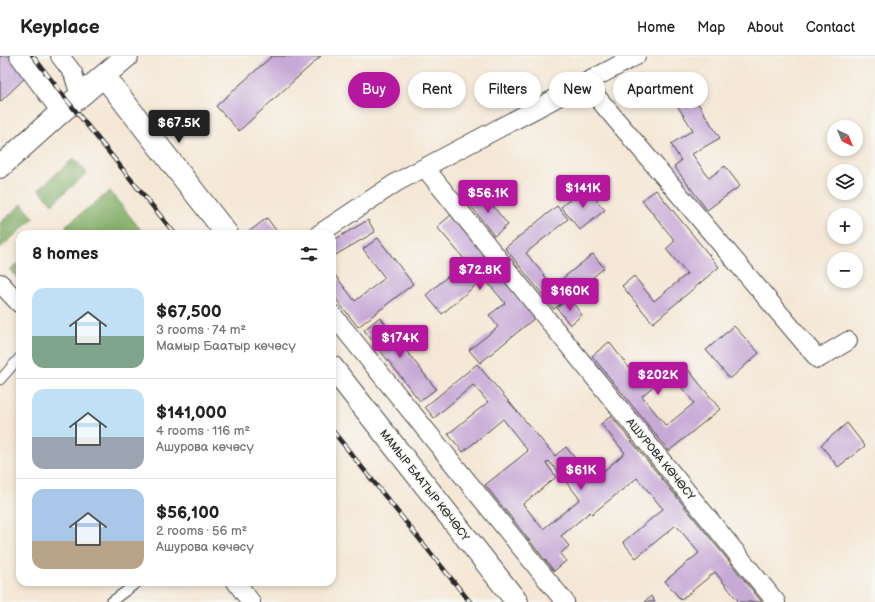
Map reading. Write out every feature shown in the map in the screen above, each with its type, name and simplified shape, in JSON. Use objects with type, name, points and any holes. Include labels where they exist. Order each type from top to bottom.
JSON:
[{"type":"main road","points":[[0,167],[126,56]]},
{"type":"main road","points":[[104,76],[224,230]]},
{"type":"main road","name":"МАМЫР БААТЫР КӨЧӨСҮ","points":[[336,372],[517,602]]},
{"type":"street","points":[[19,56],[61,112]]},
{"type":"street","points":[[60,56],[73,73],[80,96]]},
{"type":"street","points":[[605,72],[636,56]]},
{"type":"street","points":[[325,230],[397,182],[549,102]]},
{"type":"street","points":[[605,107],[818,359],[848,341]]},
{"type":"street","name":"АШУРОВА КӨЧӨСҮ","points":[[425,168],[776,602]]},
{"type":"street","points":[[0,284],[16,300]]},
{"type":"street","points":[[336,319],[565,602]]},
{"type":"street","points":[[239,586],[251,602]]},
{"type":"lane","points":[[0,380],[16,362]]},
{"type":"lane","points":[[111,602],[133,586]]},
{"type":"green space","points":[[74,158],[87,173],[52,204],[39,189]]},
{"type":"green space","points":[[110,191],[141,230],[68,230],[65,226]]},
{"type":"green space","points":[[22,204],[34,218],[20,230],[16,230],[16,234],[0,248],[0,223]]},
{"type":"green space","points":[[16,265],[16,277],[10,270]]},
{"type":"building","points":[[0,56],[11,56],[29,74],[0,102]]},
{"type":"building","points":[[272,56],[321,56],[239,131],[216,106]]},
{"type":"building","points":[[679,108],[701,108],[720,138],[692,154],[709,178],[725,166],[740,186],[707,210],[674,166],[681,161],[671,144],[693,130]]},
{"type":"building","points":[[585,187],[605,210],[580,230],[561,207]]},
{"type":"building","points":[[656,190],[719,267],[653,323],[622,286],[634,276],[654,301],[687,274],[666,249],[675,241],[642,200]]},
{"type":"building","points":[[482,192],[508,225],[494,236],[469,203]]},
{"type":"building","points":[[557,206],[568,219],[526,253],[553,286],[593,254],[604,268],[554,309],[505,248]]},
{"type":"building","points":[[451,215],[536,317],[480,363],[469,350],[498,327],[489,315],[505,303],[484,278],[442,314],[426,295],[466,261],[437,227]]},
{"type":"building","points":[[267,218],[276,230],[251,230]]},
{"type":"building","points":[[368,220],[375,232],[336,255],[336,239]]},
{"type":"building","points":[[378,238],[413,284],[358,327],[336,299],[336,276],[355,301],[385,278],[363,249]]},
{"type":"building","points":[[569,298],[582,315],[570,325],[557,308]]},
{"type":"building","points":[[380,317],[436,389],[420,401],[364,330]]},
{"type":"building","points":[[734,326],[759,353],[730,379],[706,350]]},
{"type":"building","points":[[609,342],[635,375],[652,362],[664,377],[642,396],[666,426],[694,403],[669,372],[682,362],[720,409],[669,451],[592,356]]},
{"type":"building","points":[[477,364],[555,456],[566,447],[593,480],[625,453],[601,424],[611,416],[762,602],[739,602],[715,572],[681,600],[665,581],[699,553],[676,525],[636,558],[623,542],[663,509],[637,478],[592,514],[590,512],[561,536],[569,546],[560,554],[566,561],[554,571],[485,485],[528,451],[503,419],[463,452],[448,434],[488,402],[473,385],[434,418],[425,407]],"holes":[[[549,461],[580,499],[543,529],[523,504],[556,477],[546,463]]]},
{"type":"building","points":[[847,423],[865,446],[838,467],[821,445]]},
{"type":"building","points":[[651,596],[655,602],[644,602]]},
{"type":"railway","points":[[33,56],[172,230]]},
{"type":"railway","points":[[336,435],[470,602]]}]
